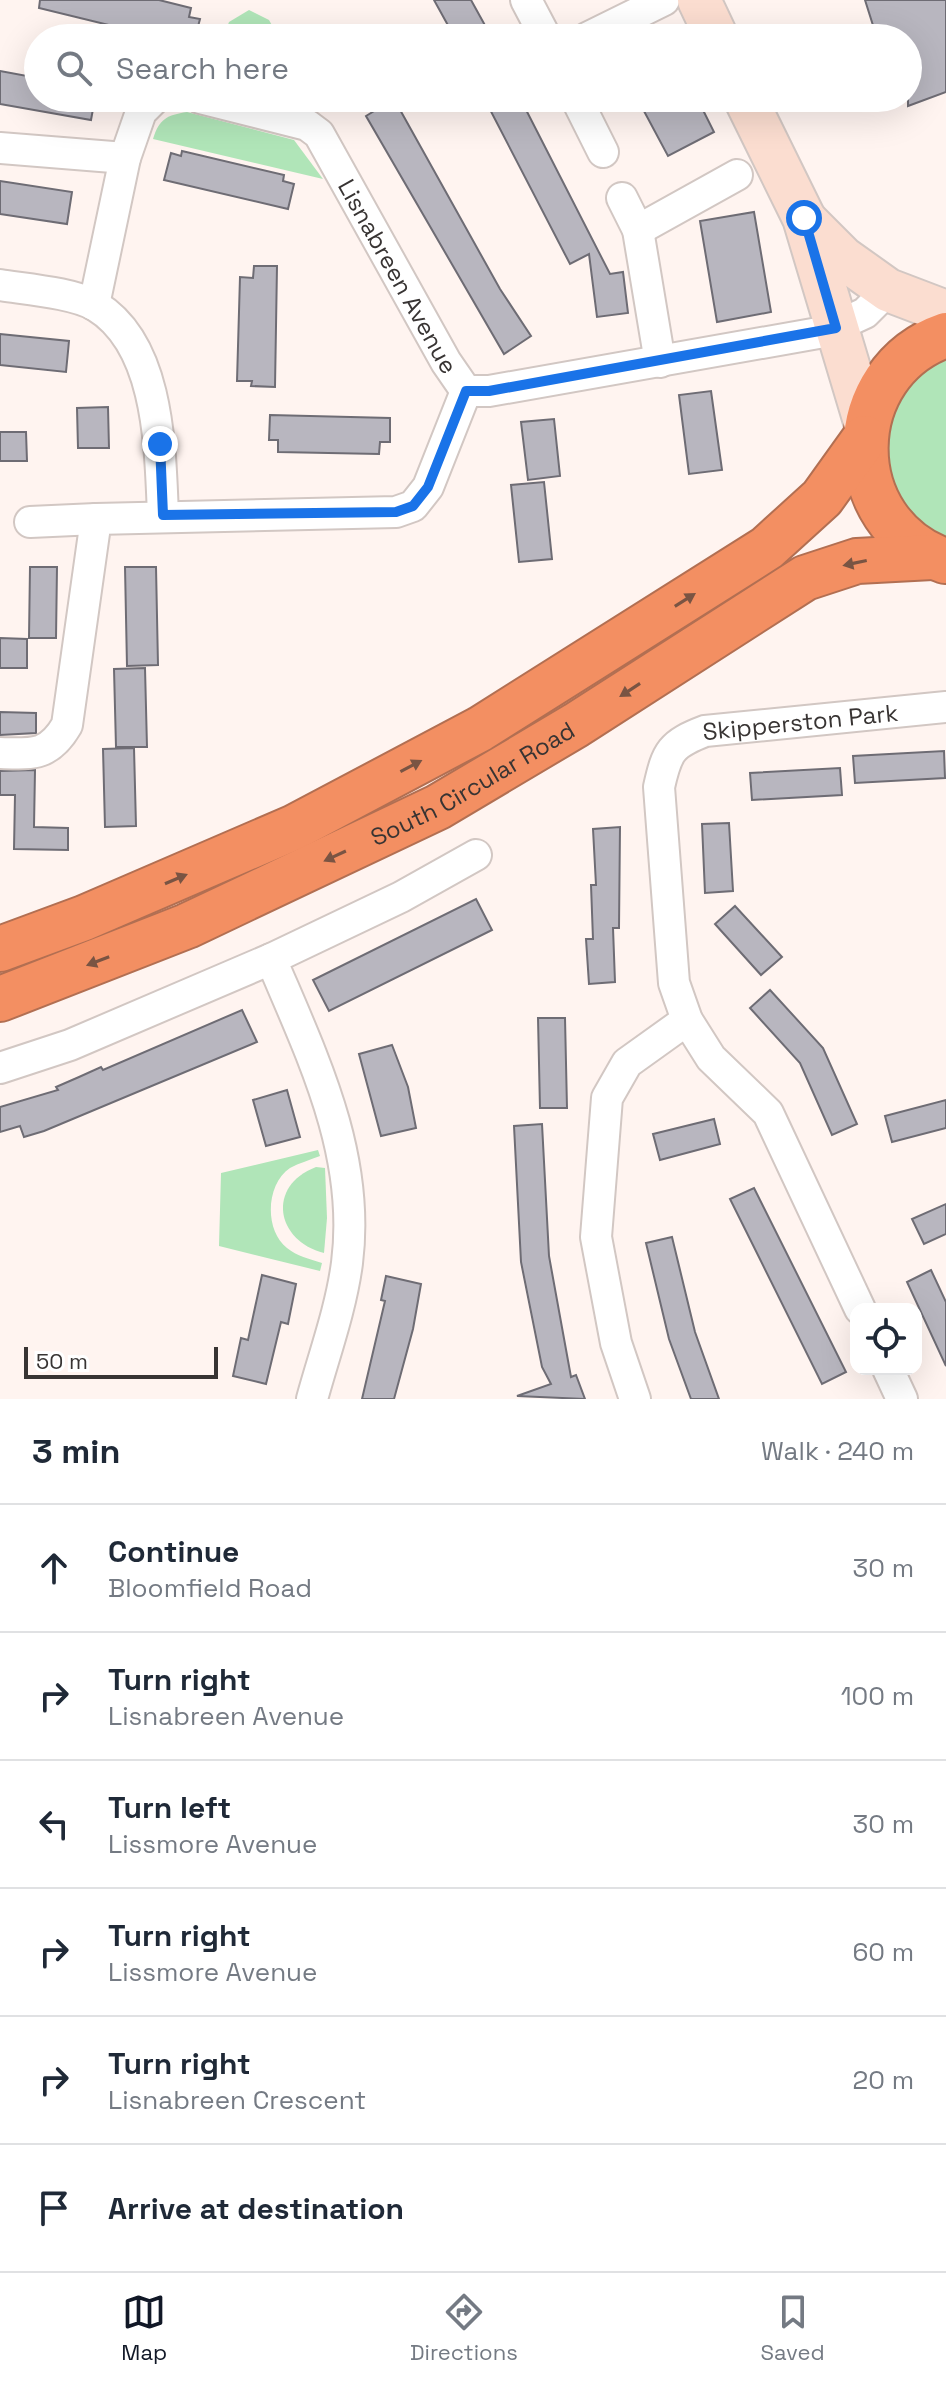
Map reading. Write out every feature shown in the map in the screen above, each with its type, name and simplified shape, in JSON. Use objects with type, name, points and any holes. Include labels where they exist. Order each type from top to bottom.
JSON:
[{"type":"highway","points":[[939,560],[902,536],[880,508],[867,474],[865,431],[878,391],[900,362],[929,341],[946,335]]},
{"type":"highway","name":"South Circular Road","points":[[0,949],[84,918],[295,827],[480,729],[767,548],[822,498],[865,431]]},
{"type":"highway","name":"South Circular Road","points":[[0,999],[187,926],[438,807],[576,725],[805,578],[857,561],[939,560]]},
{"type":"street","points":[[526,0],[539,24]]},
{"type":"street","points":[[615,24],[664,0]]},
{"type":"street","points":[[699,0],[710,24]]},
{"type":"street","points":[[94,305],[125,158],[141,112]]},
{"type":"street","name":"Lisnabreen Avenue","points":[[255,112],[307,125],[319,134],[446,362],[466,391],[489,391],[660,362],[836,328],[865,313],[888,290]]},
{"type":"street","points":[[583,112],[603,152]]},
{"type":"street","points":[[752,112],[804,218],[865,431]]},
{"type":"street","points":[[0,148],[125,158]]},
{"type":"street","points":[[638,230],[737,175]]},
{"type":"street","points":[[622,198],[638,230],[660,362]]},
{"type":"street","points":[[804,218],[843,258],[888,290],[946,312]]},
{"type":"street","points":[[0,285],[94,305],[124,329],[151,392],[160,444],[163,515]]},
{"type":"street","points":[[30,522],[163,515],[396,512],[413,506],[428,487],[466,391]]},
{"type":"street","points":[[0,753],[32,754],[56,744],[67,725],[96,519]]},
{"type":"street","name":"Skipperston Park","points":[[687,1020],[674,983],[659,787],[666,758],[679,740],[705,731],[946,707]]},
{"type":"street","points":[[0,1068],[70,1045],[271,959],[401,897],[476,855]]},
{"type":"street","points":[[271,959],[330,1097],[344,1159],[347,1263],[312,1399]]},
{"type":"street","points":[[635,1399],[616,1343],[596,1237],[607,1098],[627,1063],[687,1020],[711,1058],[768,1113],[857,1303]]},
{"type":"street","points":[[891,1375],[902,1399]]},
{"type":"green space","points":[[249,10],[271,24],[228,24]]},
{"type":"green space","points":[[187,112],[294,140],[323,179],[153,139],[165,119]]},
{"type":"green space","points":[[946,356],[946,540],[914,520],[895,496],[887,473],[885,450],[888,427],[896,405],[926,369]]},
{"type":"green space","points":[[318,1150],[320,1156],[293,1166],[282,1175],[272,1196],[271,1207],[274,1230],[280,1240],[295,1253],[322,1263],[320,1271],[219,1246],[221,1173]]},
{"type":"green space","points":[[316,1167],[325,1168],[327,1218],[324,1253],[308,1247],[295,1237],[283,1213],[289,1187]]},
{"type":"building","points":[[40,0],[159,0],[191,8],[189,17],[200,19],[199,24],[105,24],[39,8]]},
{"type":"building","points":[[434,0],[471,0],[484,24],[447,24]]},
{"type":"building","points":[[865,0],[946,0],[946,92],[922,101],[922,24],[873,24]]},
{"type":"building","points":[[0,71],[24,75],[24,108],[0,104]]},
{"type":"building","points":[[46,112],[92,112],[91,120]]},
{"type":"building","points":[[373,112],[401,112],[500,289],[531,336],[504,354],[366,116]]},
{"type":"building","points":[[491,112],[527,112],[610,274],[623,272],[628,313],[597,317],[589,254],[570,264]]},
{"type":"building","points":[[644,112],[704,112],[714,132],[668,156]]},
{"type":"building","points":[[182,151],[284,175],[283,181],[294,184],[288,209],[164,180],[171,153],[181,156]]},
{"type":"building","points":[[0,181],[72,192],[67,224],[0,214]]},
{"type":"building","points":[[754,212],[771,312],[717,322],[700,221]]},
{"type":"building","points":[[254,266],[277,266],[275,387],[251,386],[252,381],[237,381],[240,277],[253,278]]},
{"type":"building","points":[[0,334],[69,341],[66,372],[0,365]]},
{"type":"building","points":[[711,391],[722,470],[689,474],[679,395]]},
{"type":"building","points":[[108,407],[109,448],[78,448],[77,408]]},
{"type":"building","points":[[270,415],[390,418],[390,442],[380,442],[379,454],[278,452],[278,440],[269,440]]},
{"type":"building","points":[[554,419],[560,476],[528,480],[521,422]]},
{"type":"building","points":[[0,432],[26,432],[27,461],[0,461]]},
{"type":"building","points":[[544,482],[552,559],[519,562],[511,485]]},
{"type":"building","points":[[30,567],[57,567],[56,638],[29,638]]},
{"type":"building","points":[[125,567],[156,567],[158,665],[127,666]]},
{"type":"building","points":[[0,638],[27,639],[27,668],[0,668]]},
{"type":"building","points":[[145,668],[147,747],[116,747],[114,669]]},
{"type":"building","points":[[0,712],[36,713],[36,733],[0,735]]},
{"type":"building","points":[[134,748],[136,826],[105,827],[103,749]]},
{"type":"building","points":[[944,751],[945,778],[855,783],[853,756]]},
{"type":"building","points":[[840,768],[842,795],[752,800],[750,773]]},
{"type":"building","points":[[35,770],[34,827],[68,828],[68,850],[14,849],[15,795],[0,795],[0,771]]},
{"type":"building","points":[[729,823],[733,891],[705,893],[702,824]]},
{"type":"building","points":[[620,827],[619,928],[613,928],[615,982],[589,984],[586,939],[593,939],[591,885],[596,885],[593,829]]},
{"type":"building","points":[[476,899],[492,930],[329,1011],[313,980]]},
{"type":"building","points":[[735,906],[782,957],[761,975],[715,924]]},
{"type":"building","points":[[770,990],[823,1048],[857,1124],[832,1135],[800,1063],[750,1008]]},
{"type":"building","points":[[242,1010],[257,1042],[44,1131],[24,1137],[20,1126],[0,1132],[0,1107],[58,1090],[56,1087],[101,1067],[103,1070]]},
{"type":"building","points":[[538,1018],[565,1018],[567,1108],[540,1108]]},
{"type":"building","points":[[392,1045],[408,1087],[416,1128],[381,1136],[359,1054]]},
{"type":"building","points":[[287,1090],[300,1137],[266,1146],[253,1100]]},
{"type":"building","points":[[946,1100],[946,1128],[892,1142],[885,1116]]},
{"type":"building","points":[[714,1119],[720,1144],[660,1160],[653,1134]]},
{"type":"building","points":[[542,1124],[549,1256],[571,1377],[576,1375],[585,1399],[517,1396],[551,1384],[542,1367],[521,1262],[514,1126]]},
{"type":"building","points":[[754,1188],[846,1372],[822,1384],[730,1199]]},
{"type":"building","points":[[946,1204],[946,1234],[924,1244],[912,1219]]},
{"type":"building","points":[[672,1237],[695,1332],[719,1399],[691,1399],[669,1339],[646,1243]]},
{"type":"building","points":[[931,1270],[946,1302],[946,1366],[922,1314],[922,1303],[917,1303],[907,1282]]},
{"type":"building","points":[[262,1275],[296,1284],[288,1324],[281,1322],[266,1384],[233,1376],[241,1338],[248,1340]]},
{"type":"building","points":[[386,1276],[421,1284],[413,1329],[394,1399],[362,1399],[385,1301],[381,1300]]},
{"type":"route","points":[[160,444],[163,515],[396,512],[413,506],[428,487],[466,391],[489,391],[660,362],[836,328],[804,218]]}]
